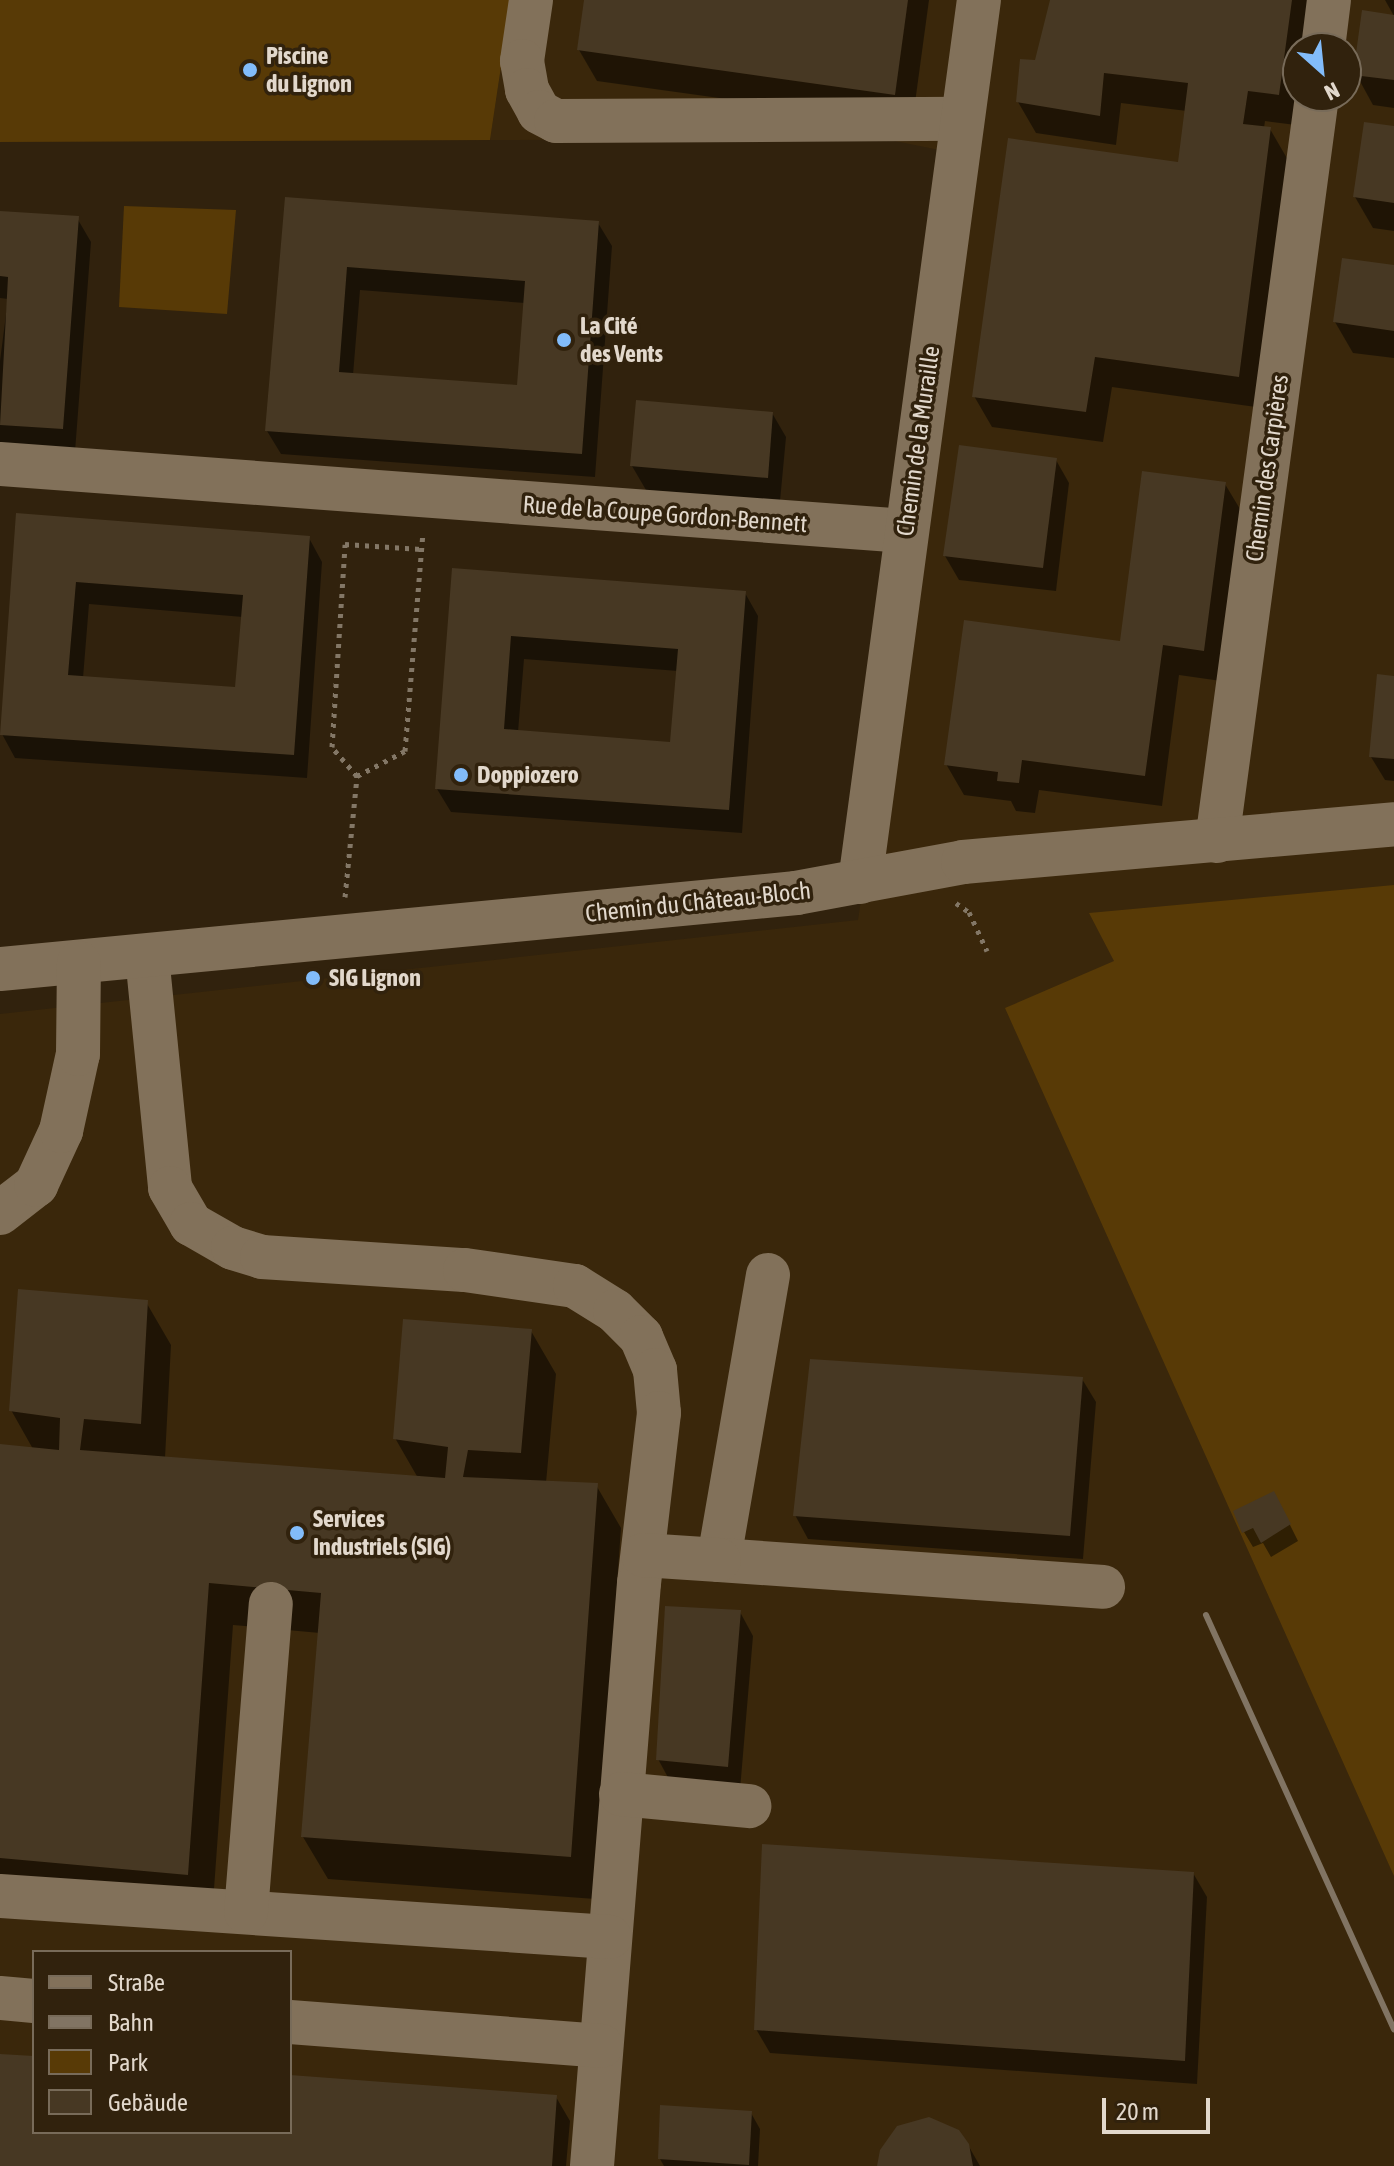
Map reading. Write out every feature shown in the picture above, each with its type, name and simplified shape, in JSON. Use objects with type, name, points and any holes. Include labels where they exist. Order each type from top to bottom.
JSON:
[{"type":"street","points":[[531,0],[522,61],[527,90],[539,112],[556,121],[962,119]]},
{"type":"street","name":"Chemin de la Muraille","points":[[860,882],[979,0]]},
{"type":"street","points":[[1325,32],[1329,0]]},
{"type":"street","name":"Chemin des Carpières","points":[[1217,841],[1315,112]]},
{"type":"street","name":"Rue de la Coupe Gordon-Bennett","points":[[0,464],[906,531]]},
{"type":"street","name":"Chemin du Château-Bloch","points":[[0,969],[796,893],[963,862],[1394,824]]},
{"type":"street","points":[[147,956],[170,1188],[191,1224],[233,1248],[262,1257],[465,1270],[575,1286],[615,1311],[641,1337],[655,1370],[659,1413],[621,1794],[592,2166]]},
{"type":"street","points":[[0,1213],[36,1185],[61,1131],[78,1054],[79,963]]},
{"type":"street","points":[[719,1560],[768,1275]]},
{"type":"street","points":[[643,1555],[1103,1587]]},
{"type":"street","points":[[246,1912],[271,1604]]},
{"type":"street","points":[[621,1794],[749,1806]]},
{"type":"street","points":[[0,1896],[610,1937]]},
{"type":"street","points":[[0,1998],[32,2001]]},
{"type":"street","points":[[292,2022],[601,2046]]},
{"type":"path","points":[[357,776],[405,751],[425,497]]},
{"type":"path","points":[[345,898],[357,776],[332,747],[345,544],[421,549]]},
{"type":"path","points":[[940,903],[955,902],[969,912],[987,951]]},
{"type":"shaded area","points":[[511,0],[1394,0],[1394,2166],[0,2166],[0,1014],[858,920],[974,157],[885,139],[490,140]]},
{"type":"green space","name":"Piscine du Lignon","points":[[0,0],[511,0],[490,140],[0,142]]},
{"type":"green space","points":[[124,206],[236,210],[227,314],[119,307]]},
{"type":"green space","points":[[1394,885],[1394,1876],[1005,1008],[1114,961],[1089,913]]},
{"type":"building","points":[[584,0],[908,0],[895,95],[577,50]]},
{"type":"building","points":[[1050,0],[1292,0],[1288,32],[1282,32],[1279,95],[1248,91],[1243,124],[1271,127],[1239,377],[1095,357],[1086,412],[972,397],[1008,138],[1178,162],[1188,83],[1104,73],[1100,116],[1016,102],[1020,59],[1035,60]]},
{"type":"building","points":[[1362,10],[1394,15],[1394,80],[1362,76],[1362,32],[1359,32]]},
{"type":"building","points":[[1364,122],[1394,126],[1394,203],[1353,197]]},
{"type":"building","points":[[285,197],[599,221],[582,454],[265,431]],"holes":[[[347,267],[525,281],[517,385],[339,372]]]},
{"type":"building","points":[[0,211],[79,216],[63,429],[0,425],[8,277],[0,276]]},
{"type":"building","points":[[1342,258],[1394,265],[1394,331],[1333,322]]},
{"type":"building","points":[[636,400],[773,412],[768,478],[630,466]]},
{"type":"building","points":[[959,445],[1057,458],[1043,568],[943,556]]},
{"type":"building","points":[[1142,471],[1226,482],[1204,651],[1163,645],[1145,776],[1022,760],[1019,783],[997,781],[998,772],[944,765],[964,620],[1120,641]]},
{"type":"building","points":[[16,513],[310,536],[294,755],[0,735]],"holes":[[[76,582],[243,595],[235,687],[68,675]]]},
{"type":"building","points":[[452,568],[746,591],[729,810],[435,789]],"holes":[[[511,636],[678,649],[670,742],[504,729]]]},
{"type":"building","points":[[1377,674],[1394,676],[1394,759],[1369,757]]},
{"type":"building","name":"Services Industriels (SIG)","points":[[18,1289],[148,1300],[141,1424],[84,1419],[80,1450],[445,1478],[448,1447],[393,1439],[403,1319],[532,1329],[521,1453],[468,1450],[463,1477],[598,1483],[571,1857],[301,1837],[321,1593],[209,1583],[188,1875],[0,1858],[0,1444],[59,1450],[60,1418],[9,1411]]},
{"type":"building","points":[[810,1359],[1083,1377],[1070,1536],[793,1516]]},
{"type":"building","points":[[1274,1491],[1291,1524],[1261,1543],[1253,1528],[1242,1533],[1233,1511]]},
{"type":"building","points":[[665,1606],[741,1610],[728,1767],[656,1760]]},
{"type":"building","points":[[762,1844],[1194,1872],[1185,2061],[754,2030]]},
{"type":"building","points":[[0,2054],[32,2056],[32,2134],[292,2134],[292,2075],[557,2095],[552,2166],[0,2166]]},
{"type":"building","points":[[660,2105],[752,2111],[749,2165],[658,2159]]},
{"type":"building","points":[[929,2117],[959,2130],[969,2144],[973,2166],[877,2166],[880,2150],[897,2126]]},
{"type":"railway","points":[[1206,1615],[1394,2029]]},
{"type":"place","name":"Piscine du Lignon","points":[[250,70]]},
{"type":"place","name":"La Cité des Vents","points":[[564,340]]},
{"type":"place","name":"Doppiozero","points":[[461,775]]},
{"type":"place","name":"SIG Lignon","points":[[313,978]]},
{"type":"place","name":"Services Industriels (SIG)","points":[[297,1533]]}]
